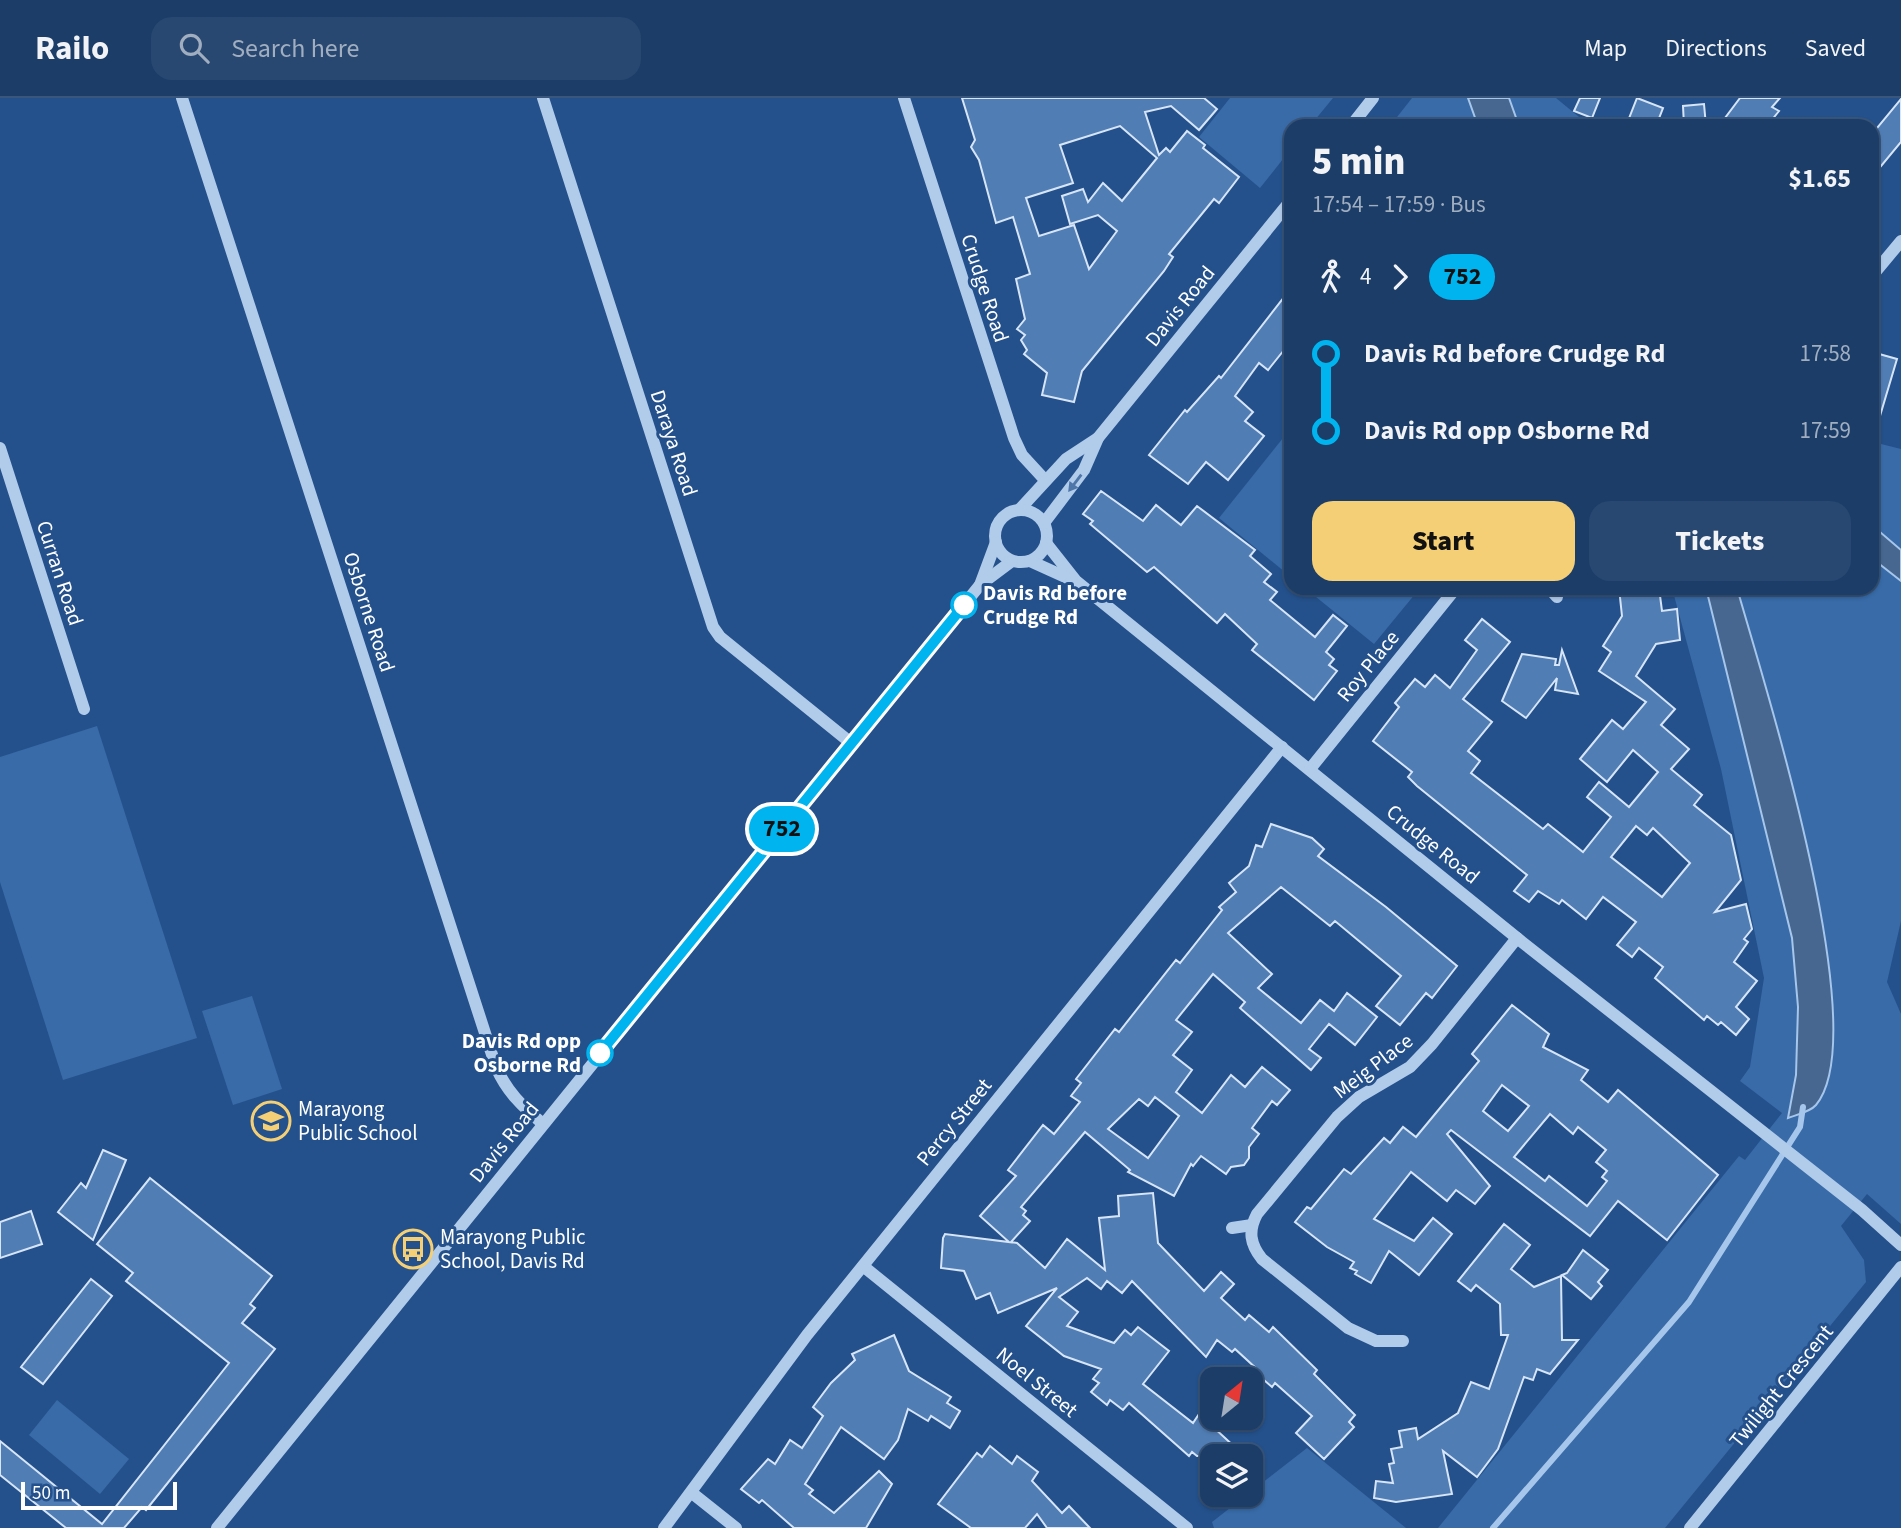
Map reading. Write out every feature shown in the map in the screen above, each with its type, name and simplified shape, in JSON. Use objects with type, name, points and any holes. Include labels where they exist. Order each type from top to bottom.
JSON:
[{"type":"street","name":"Osborne Road","points":[[181,98],[496,1067],[505,1087],[517,1102],[543,1124]]},
{"type":"street","name":"Daraya Road","points":[[543,98],[713,627],[720,637],[851,743]]},
{"type":"street","name":"Crudge Road","points":[[904,98],[1014,438],[1021,455],[1045,480]]},
{"type":"street","points":[[1356,119],[1373,98]]},
{"type":"street","name":"Davis Road","points":[[1044,523],[1084,470],[1098,438],[1284,209]]},
{"type":"street","points":[[1879,268],[1901,241]]},
{"type":"street","name":"Davis Road","points":[[1019,510],[1066,459],[1098,438]]},
{"type":"street","name":"Curran Road","points":[[0,448],[84,709]]},
{"type":"street","points":[[1019,510],[1035,514],[1044,523],[1046,543],[1043,551],[1030,561],[1013,561],[999,550],[996,542],[998,524],[1007,514],[1019,510]]},
{"type":"street","name":"Davis Road","points":[[980,585],[996,542]]},
{"type":"street","name":"Crudge Road","points":[[1046,543],[1076,581],[1517,938],[1862,1210],[1901,1245]]},
{"type":"street","name":"Davis Road","points":[[217,1528],[980,585],[1013,561]]},
{"type":"street","name":"Crudge Road","points":[[1030,561],[1076,581]]},
{"type":"street","name":"Roy Place","points":[[1310,769],[1451,595]]},
{"type":"street","name":"Percy Street","points":[[664,1528],[767,1388],[863,1266],[1282,747]]},
{"type":"street","name":"Meig Place","points":[[1252,1224],[1257,1214],[1337,1117],[1359,1097],[1410,1067],[1432,1044],[1517,938]]},
{"type":"street","points":[[1232,1228],[1252,1224],[1250,1237],[1262,1259],[1348,1328],[1376,1341],[1403,1342]]},
{"type":"street","name":"Noel Street","points":[[863,1266],[1187,1528]]},
{"type":"street","name":"Twilight Crescent","points":[[1690,1528],[1901,1267]]},
{"type":"street","points":[[692,1493],[736,1528]]},
{"type":"shaded area","points":[[1230,98],[1333,98],[1316,119],[1284,119],[1284,158],[1260,188],[1199,137]]},
{"type":"shaded area","points":[[1412,98],[1556,98],[1582,119],[1396,119]]},
{"type":"shaded area","points":[[1468,98],[1509,98],[1516,119],[1476,119]]},
{"type":"shaded area","points":[[1284,437],[1284,571],[1219,518]]},
{"type":"shaded area","points":[[1879,444],[1901,449],[1901,921],[1887,982],[1901,1014],[1901,1224],[1867,1194],[1841,1226],[1864,1260],[1866,1282],[1665,1528],[1438,1528],[1739,1156],[1745,1160],[1782,1113],[1740,1081],[1750,1067],[1764,978],[1721,769],[1674,595],[1879,595]]},
{"type":"shaded area","points":[[1879,531],[1901,550],[1901,581],[1879,564]]},
{"type":"shaded area","points":[[1314,595],[1414,595],[1374,644]]},
{"type":"shaded area","points":[[1708,595],[1739,595],[1789,773],[1809,854],[1824,934],[1833,1007],[1831,1066],[1816,1105],[1788,1118],[1796,1075],[1798,1007],[1792,938]]},
{"type":"shaded area","points":[[97,726],[197,1038],[63,1080],[0,882],[0,757]]},
{"type":"shaded area","points":[[252,996],[282,1089],[233,1105],[202,1011]]},
{"type":"shaded area","points":[[57,1400],[129,1459],[100,1494],[29,1435]]},
{"type":"shaded area","points":[[1307,1448],[1406,1528],[1214,1528],[1212,1522],[1231,1507],[1263,1507],[1263,1482]]},
{"type":"building","points":[[962,98],[1204,98],[1217,109],[1199,130],[1171,106],[1145,112],[1159,155],[1166,148],[1170,152],[1187,131],[1205,145],[1203,148],[1239,177],[1219,203],[1214,199],[1169,254],[1173,257],[1164,271],[1082,371],[1074,402],[1042,395],[1047,373],[1024,354],[1027,350],[1021,340],[1025,335],[1017,329],[1025,319],[1016,279],[1030,274],[1013,217],[996,223],[979,160],[971,147],[975,140]],"holes":[[[1120,126],[1157,158],[1122,201],[1103,183],[1088,202],[1083,189],[1062,196],[1070,224],[1098,215],[1117,231],[1089,269],[1074,225],[1039,236],[1026,198],[1073,183],[1060,145]]]},
{"type":"building","points":[[1580,98],[1600,98],[1592,118],[1574,111]]},
{"type":"building","points":[[1637,98],[1663,108],[1659,119],[1629,119]]},
{"type":"building","points":[[1740,98],[1780,98],[1772,107],[1779,111],[1773,119],[1724,119]]},
{"type":"building","points":[[1901,99],[1901,142],[1879,169],[1879,126]]},
{"type":"building","points":[[1704,104],[1705,119],[1684,119],[1683,106]]},
{"type":"building","points":[[1284,297],[1284,350],[1268,370],[1259,363],[1235,396],[1253,412],[1245,421],[1264,436],[1228,480],[1206,462],[1188,484],[1149,455],[1185,410],[1187,412],[1219,376],[1221,378]]},
{"type":"building","points":[[1879,354],[1897,359],[1879,419]]},
{"type":"building","points":[[1101,491],[1143,521],[1156,505],[1181,525],[1197,506],[1255,550],[1250,556],[1271,574],[1264,582],[1277,592],[1270,600],[1315,637],[1333,615],[1347,626],[1326,652],[1334,659],[1329,665],[1337,671],[1314,700],[1252,650],[1257,644],[1225,614],[1217,623],[1154,567],[1147,572],[1090,524],[1093,521],[1083,514]]},
{"type":"building","points":[[1620,595],[1660,595],[1662,611],[1677,609],[1680,640],[1656,644],[1636,676],[1675,709],[1661,725],[1689,749],[1671,769],[1702,795],[1694,805],[1731,835],[1741,880],[1715,912],[1746,904],[1752,929],[1744,939],[1748,942],[1734,962],[1757,981],[1736,1007],[1749,1019],[1736,1035],[1721,1022],[1718,1025],[1707,1016],[1704,1020],[1655,978],[1663,967],[1639,948],[1632,957],[1617,945],[1636,922],[1603,897],[1586,919],[1562,900],[1559,904],[1538,891],[1529,902],[1514,891],[1527,875],[1417,786],[1408,777],[1412,772],[1373,741],[1399,707],[1395,703],[1415,679],[1425,687],[1435,675],[1450,688],[1477,650],[1465,640],[1482,619],[1510,642],[1463,699],[1492,722],[1468,751],[1480,761],[1471,773],[1543,829],[1548,824],[1583,852],[1611,817],[1587,797],[1599,782],[1629,807],[1658,772],[1633,750],[1607,782],[1580,759],[1612,720],[1623,729],[1646,702],[1599,671],[1611,652],[1603,646],[1622,616]],"holes":[[[1636,826],[1647,835],[1653,828],[1690,863],[1662,897],[1611,857]]]},
{"type":"building","points":[[1562,650],[1578,694],[1555,690],[1557,678],[1526,718],[1502,701],[1522,654],[1556,659],[1555,665],[1559,665]]},
{"type":"building","points":[[1271,824],[1312,838],[1324,849],[1318,856],[1386,907],[1457,966],[1432,998],[1426,993],[1400,1025],[1376,1006],[1401,976],[1335,921],[1330,926],[1281,887],[1228,933],[1272,974],[1258,988],[1301,1023],[1320,1000],[1334,1011],[1347,993],[1377,1017],[1355,1045],[1329,1024],[1309,1049],[1321,1058],[1311,1070],[1240,1008],[1245,1002],[1213,974],[1176,1020],[1192,1032],[1173,1055],[1192,1070],[1176,1092],[1202,1113],[1231,1075],[1245,1087],[1262,1067],[1290,1090],[1277,1105],[1272,1101],[1252,1128],[1259,1134],[1249,1147],[1249,1158],[1244,1165],[1231,1167],[1226,1174],[1201,1156],[1193,1166],[1191,1164],[1174,1196],[1128,1172],[1130,1170],[1085,1132],[1021,1207],[1026,1211],[1023,1215],[1030,1221],[1011,1242],[1017,1243],[1045,1268],[1067,1239],[1105,1270],[1099,1218],[1119,1216],[1118,1196],[1153,1193],[1158,1243],[1204,1291],[1221,1272],[1234,1284],[1221,1298],[1245,1320],[1249,1315],[1269,1332],[1273,1327],[1317,1370],[1314,1374],[1355,1415],[1349,1422],[1354,1427],[1324,1459],[1296,1433],[1312,1416],[1275,1383],[1272,1387],[1264,1380],[1264,1367],[1255,1367],[1235,1349],[1232,1352],[1217,1340],[1206,1357],[1132,1281],[1122,1293],[1107,1281],[1101,1289],[1087,1278],[1059,1297],[1078,1312],[1067,1326],[1114,1343],[1125,1330],[1131,1335],[1138,1327],[1169,1351],[1143,1384],[1193,1423],[1199,1414],[1200,1430],[1216,1430],[1232,1444],[1200,1444],[1200,1456],[1192,1452],[1189,1456],[1129,1403],[1123,1410],[1110,1400],[1107,1405],[1091,1392],[1099,1383],[1093,1379],[1101,1369],[1064,1356],[1026,1326],[1057,1288],[998,1313],[990,1293],[976,1299],[964,1271],[941,1268],[945,1234],[1009,1242],[980,1216],[1016,1176],[1008,1170],[1043,1125],[1054,1134],[1080,1102],[1071,1096],[1081,1083],[1076,1079],[1115,1029],[1119,1032],[1176,960],[1180,963],[1222,910],[1219,907],[1236,892],[1229,883],[1249,866],[1256,845],[1262,847]],"holes":[[[1155,1097],[1179,1116],[1148,1158],[1108,1129],[1139,1099],[1148,1106]]]},
{"type":"building","points":[[1512,1005],[1549,1034],[1543,1047],[1588,1070],[1581,1080],[1608,1102],[1618,1090],[1718,1175],[1667,1240],[1618,1201],[1590,1236],[1451,1130],[1447,1134],[1490,1186],[1475,1204],[1456,1190],[1447,1201],[1411,1172],[1374,1219],[1414,1241],[1433,1218],[1452,1234],[1419,1275],[1389,1251],[1371,1283],[1350,1268],[1354,1262],[1327,1247],[1295,1222],[1307,1207],[1311,1209],[1344,1169],[1351,1174],[1384,1138],[1390,1143],[1403,1127],[1416,1137],[1479,1061],[1472,1054]],"holes":[[[1502,1085],[1529,1106],[1508,1131],[1483,1111]],[[1550,1114],[1573,1134],[1578,1127],[1606,1150],[1596,1162],[1607,1171],[1602,1177],[1607,1181],[1587,1206],[1549,1176],[1545,1181],[1514,1157]]]},
{"type":"building","points":[[103,1150],[126,1160],[93,1240],[58,1212],[81,1183],[86,1188]]},
{"type":"building","points":[[150,1178],[272,1276],[250,1304],[255,1308],[242,1323],[275,1349],[146,1510],[142,1507],[124,1528],[66,1528],[0,1475],[0,1441],[102,1524],[229,1363],[126,1281],[133,1273],[97,1244]]},
{"type":"building","points":[[31,1211],[42,1244],[0,1258],[0,1222]]},
{"type":"building","points":[[1504,1224],[1530,1245],[1511,1269],[1534,1287],[1561,1276],[1562,1340],[1578,1340],[1550,1374],[1537,1369],[1533,1380],[1524,1377],[1498,1449],[1477,1477],[1443,1451],[1452,1494],[1396,1502],[1374,1498],[1376,1481],[1393,1483],[1389,1464],[1394,1463],[1391,1449],[1402,1447],[1399,1431],[1416,1428],[1418,1439],[1458,1413],[1471,1382],[1489,1389],[1508,1335],[1501,1335],[1500,1304],[1476,1285],[1471,1291],[1458,1281]]},
{"type":"building","points":[[1583,1250],[1608,1270],[1598,1282],[1602,1286],[1591,1299],[1562,1275],[1567,1273]]},
{"type":"building","points":[[91,1279],[112,1296],[43,1384],[21,1367]]},
{"type":"building","points":[[894,1335],[909,1371],[951,1397],[947,1403],[960,1411],[950,1428],[931,1416],[928,1421],[908,1409],[898,1440],[884,1459],[841,1427],[805,1484],[813,1490],[809,1494],[834,1513],[879,1471],[892,1484],[866,1528],[794,1528],[762,1500],[759,1503],[741,1489],[768,1459],[775,1464],[790,1440],[802,1448],[823,1416],[813,1407],[831,1383],[855,1360],[852,1354]]},
{"type":"building","points":[[990,1446],[1012,1464],[1017,1456],[1038,1472],[1032,1481],[1062,1513],[1069,1506],[1090,1528],[1047,1528],[1037,1514],[1025,1528],[971,1528],[938,1504],[977,1453],[982,1457]]},
{"type":"waterway","points":[[1493,1528],[1689,1302],[1800,1127],[1803,1107]]},
{"type":"bus line","name":"752","points":[[600,1053],[964,605]]},
{"type":"place","name":"Davis Rd before Crudge Rd","points":[[964,605]]},
{"type":"place","name":"Davis Rd opp Osborne Rd","points":[[600,1053]]},
{"type":"place","name":"Marayong Public School","points":[[271,1121]]},
{"type":"place","name":"Marayong Public School, Davis Rd","points":[[413,1249]]}]
